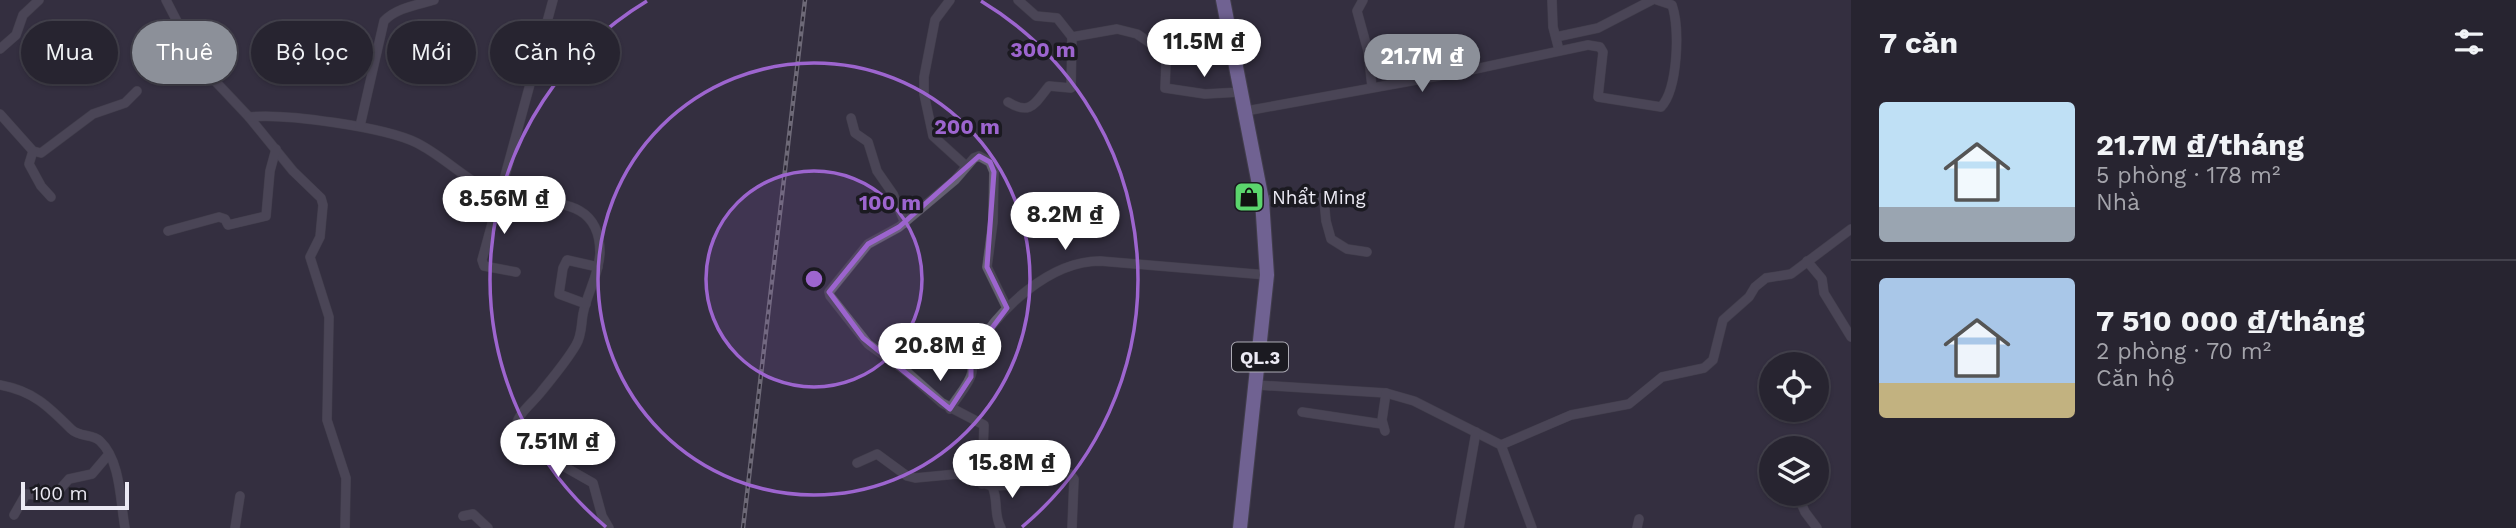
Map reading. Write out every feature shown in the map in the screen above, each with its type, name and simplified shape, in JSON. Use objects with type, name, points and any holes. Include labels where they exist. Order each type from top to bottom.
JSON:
[{"type":"highway","name":"QL.3","points":[[1223,0],[1262,200],[1267,275],[1240,528]]},
{"type":"street","points":[[0,49],[16,35],[23,15],[39,0]]},
{"type":"street","points":[[166,0],[199,64],[249,117],[293,171],[317,192],[323,205],[320,237],[310,257],[329,311],[327,420],[346,478],[345,528]]},
{"type":"street","points":[[360,126],[380,27],[390,15],[434,0]]},
{"type":"street","points":[[516,272],[482,265],[553,0]]},
{"type":"street","points":[[950,0],[935,20],[924,77],[924,94],[933,136],[966,166]]},
{"type":"street","points":[[1008,102],[1026,109],[1034,105],[1049,86],[1070,88],[1072,37],[1057,18],[1036,16],[1018,0]]},
{"type":"street","points":[[1363,0],[1357,11],[1368,51],[1372,87]]},
{"type":"street","points":[[1552,0],[1559,50]]},
{"type":"street","points":[[1556,37],[1598,28],[1652,0]]},
{"type":"street","points":[[1246,111],[1466,71],[1588,45],[1600,47],[1603,58],[1598,97],[1662,106],[1672,78],[1677,41],[1672,5],[1657,0]]},
{"type":"street","points":[[1072,37],[1118,29],[1128,31],[1162,51],[1166,63],[1165,88],[1205,94],[1241,92]]},
{"type":"street","points":[[0,114],[33,151],[43,152],[93,114],[128,101],[137,91]]},
{"type":"street","points":[[249,117],[267,116],[360,126],[418,144],[500,195],[557,202],[584,214],[593,224],[599,238],[598,267],[586,304],[579,341],[541,393],[518,417],[514,430],[521,442],[593,483],[602,516],[609,528]]},
{"type":"street","points":[[851,118],[855,133],[868,142],[877,171],[893,194],[905,223]]},
{"type":"street","points":[[168,231],[219,217],[225,219],[228,225],[266,216],[270,171],[276,149]]},
{"type":"street","points":[[33,151],[29,164],[41,186],[51,197]]},
{"type":"street","points":[[982,484],[984,425],[950,409],[907,372],[868,344],[830,296],[830,288],[868,244],[905,223],[979,156],[993,166],[993,222],[987,267],[1007,308]]},
{"type":"street","points":[[1262,200],[1321,198],[1324,200],[1331,239],[1347,249],[1367,252]]},
{"type":"street","points":[[1501,445],[1571,415],[1629,404],[1662,377],[1704,368],[1713,360],[1721,324],[1755,288],[1766,278],[1787,275],[1851,229]]},
{"type":"street","points":[[586,304],[559,294],[565,261],[598,267]]},
{"type":"street","points":[[950,409],[971,377],[972,355],[1007,308],[1055,272],[1076,263],[1088,261],[1267,275]]},
{"type":"street","points":[[1808,261],[1822,279],[1824,293],[1851,337]]},
{"type":"street","points":[[0,385],[25,390],[52,409],[76,433],[97,438],[109,454],[116,475],[125,528]]},
{"type":"street","points":[[1256,385],[1386,393],[1414,401],[1476,432],[1501,445],[1532,528]]},
{"type":"street","points":[[1302,412],[1383,428],[1386,393]]},
{"type":"street","points":[[1459,528],[1476,432]]},
{"type":"street","points":[[14,515],[26,494],[52,497],[69,479],[92,474],[109,454]]},
{"type":"street","points":[[857,463],[877,454],[907,476],[915,478],[957,474],[992,486],[1016,485],[1048,471],[1070,474],[1074,479],[1072,528]]},
{"type":"street","points":[[992,486],[997,496],[996,518],[1001,528]]},
{"type":"street","points":[[235,528],[240,496]]},
{"type":"street","points":[[1802,506],[1817,528]]},
{"type":"street","points":[[463,516],[473,514],[488,528]]},
{"type":"highlighted area","points":[[979,156],[990,162],[994,172],[987,267],[1007,308],[971,356],[971,377],[950,409],[863,338],[829,292],[868,244],[899,227]]},
{"type":"railway","points":[[743,528],[805,0]]},
{"type":"place","name":"Nhẩt Ming","points":[[1249,197]]}]
